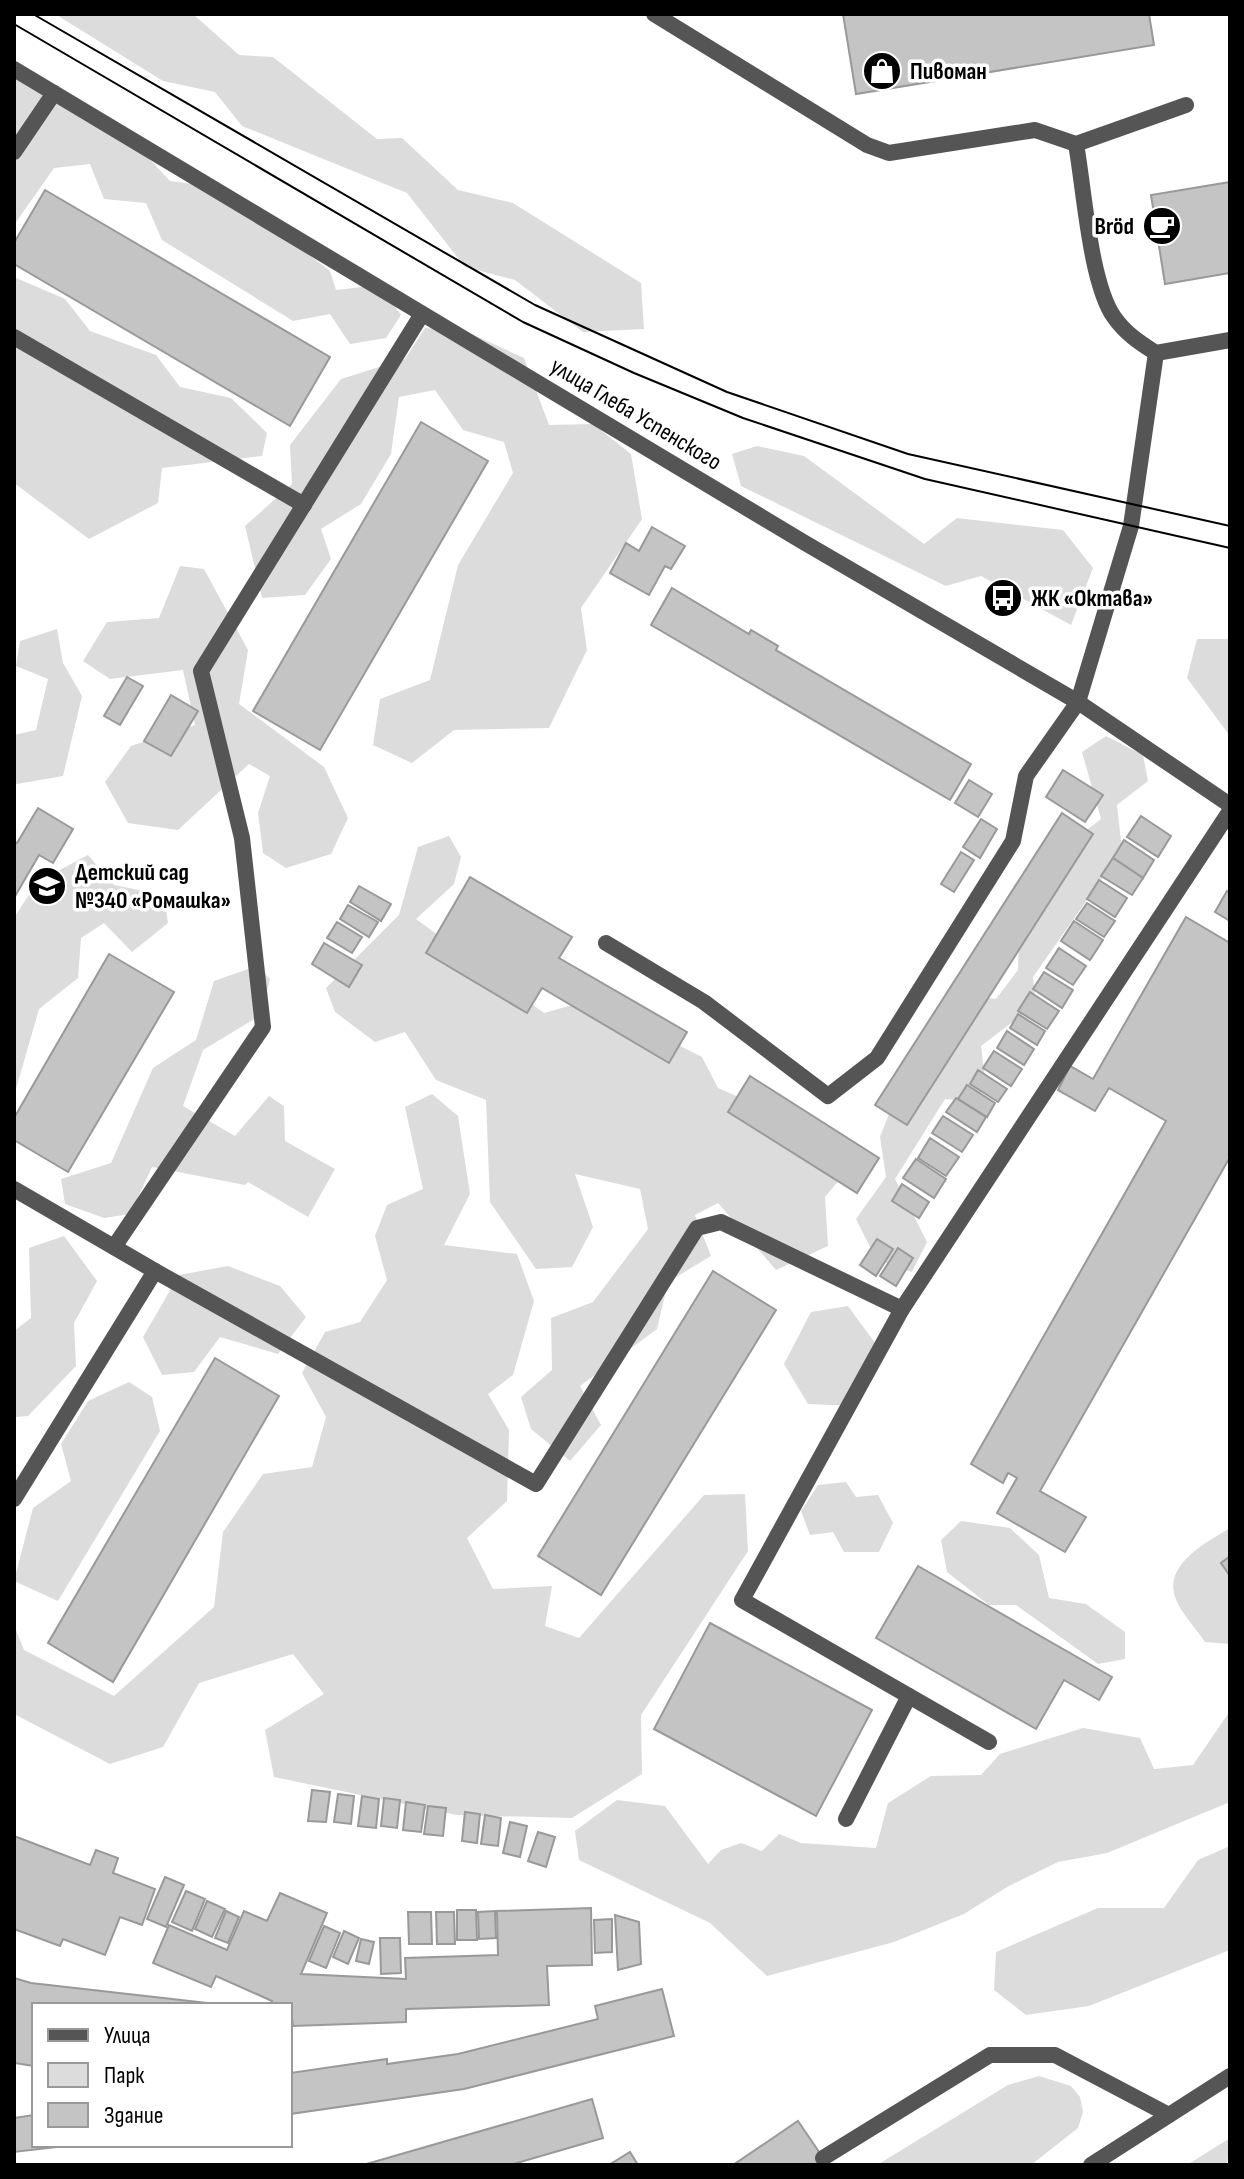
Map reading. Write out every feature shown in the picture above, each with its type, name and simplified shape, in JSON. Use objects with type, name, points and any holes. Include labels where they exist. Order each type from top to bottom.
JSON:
[{"type":"street","points":[[658,15],[877,150],[902,151],[1035,130],[1076,144],[1186,105]]},
{"type":"street","name":"улица Глеба Успенского","points":[[14,69],[1078,702],[1230,808]]},
{"type":"street","points":[[14,152],[54,93]]},
{"type":"street","points":[[1076,144],[1101,292],[1114,317],[1132,338],[1156,353],[1230,340]]},
{"type":"street","points":[[114,1247],[263,1027],[242,838],[201,671],[422,314]]},
{"type":"street","points":[[14,337],[304,505]]},
{"type":"street","points":[[606,943],[704,1002],[828,1096],[877,1058],[1013,841],[1026,776],[1078,702],[1131,526],[1145,451],[1156,353]]},
{"type":"street","points":[[989,1742],[742,1600],[902,1309],[1230,808]]},
{"type":"street","points":[[14,1189],[536,1484],[697,1228],[721,1222],[902,1309]]},
{"type":"street","points":[[14,1499],[155,1271]]},
{"type":"street","points":[[846,1819],[909,1696]]},
{"type":"street","points":[[823,2158],[990,2055],[1055,2055],[1169,2115]]},
{"type":"street","points":[[1091,2165],[1230,2076]]},
{"type":"green space","points":[[55,14],[193,14],[239,55],[273,57],[377,139],[402,138],[458,190],[513,203],[641,283],[644,329],[583,332],[515,280],[465,267],[407,193],[242,126],[215,92],[163,81]]},
{"type":"green space","points":[[14,75],[141,150],[170,181],[222,188],[330,271],[336,290],[379,285],[401,315],[386,338],[350,344],[330,314],[293,321],[162,240],[146,203],[104,199],[90,164],[54,168],[14,225]]},
{"type":"green space","points":[[14,277],[65,299],[90,331],[156,355],[180,387],[231,398],[267,433],[262,456],[162,468],[158,503],[89,539],[14,483]]},
{"type":"green space","points":[[425,328],[463,330],[524,358],[549,425],[593,424],[631,454],[642,519],[581,608],[587,650],[549,728],[454,730],[412,763],[373,745],[380,699],[430,680],[458,565],[513,473],[504,442],[463,430],[435,390],[399,397],[391,454],[361,504],[321,529],[331,559],[305,595],[262,598],[245,526],[292,484],[290,445],[341,379],[405,359]]},
{"type":"green space","points":[[757,446],[804,456],[924,544],[957,518],[1063,530],[1093,568],[1071,625],[981,576],[946,586],[741,486],[732,454]]},
{"type":"green space","points":[[180,566],[204,569],[248,650],[239,704],[324,767],[348,818],[331,854],[286,868],[263,853],[258,813],[270,776],[249,764],[178,830],[128,823],[105,782],[131,746],[195,725],[183,670],[110,679],[83,661],[107,622],[159,618]]},
{"type":"green space","points":[[57,629],[63,663],[82,696],[63,776],[17,784],[14,782],[14,735],[36,730],[48,679],[16,666],[20,641]]},
{"type":"green space","points":[[1197,639],[1230,639],[1230,736],[1187,678]]},
{"type":"green space","points":[[1106,736],[1143,755],[1148,781],[1117,805],[1122,850],[1033,977],[1036,1004],[981,1046],[986,1086],[975,1101],[945,1099],[895,1179],[927,1242],[912,1272],[876,1259],[856,1219],[886,1177],[880,1137],[903,1078],[955,993],[996,999],[1018,970],[1019,928],[1070,843],[1101,819],[1082,752]]},
{"type":"green space","points":[[449,836],[461,857],[454,884],[416,919],[544,1013],[590,1000],[702,1057],[718,1088],[833,1138],[848,1169],[825,1197],[828,1246],[776,1270],[718,1203],[695,1215],[711,1256],[668,1282],[657,1329],[580,1386],[601,1425],[570,1461],[531,1429],[521,1397],[552,1370],[551,1318],[593,1302],[648,1229],[640,1189],[575,1174],[593,1227],[572,1267],[536,1269],[490,1202],[486,1100],[436,1080],[405,1032],[375,1042],[335,1012],[326,988],[399,915],[418,847]]},
{"type":"green space","points":[[88,855],[114,885],[164,895],[168,923],[132,952],[104,923],[81,938],[78,978],[39,1009],[14,1096],[14,918],[37,882]]},
{"type":"green space","points":[[257,966],[270,979],[261,1015],[203,1050],[183,1106],[235,1136],[269,1096],[284,1106],[285,1141],[335,1169],[308,1217],[248,1182],[245,1185],[152,1167],[130,1214],[104,1218],[65,1204],[61,1179],[111,1163],[153,1068],[196,1040],[214,981]]},
{"type":"green space","points":[[432,1094],[458,1116],[470,1194],[444,1245],[517,1254],[534,1301],[513,1375],[488,1394],[509,1430],[507,1501],[467,1538],[493,1589],[552,1586],[545,1626],[579,1638],[704,1495],[745,1494],[748,1551],[641,1715],[642,1774],[572,1818],[457,1815],[274,1777],[265,1730],[324,1694],[293,1654],[199,1683],[163,1747],[110,1764],[14,1714],[14,1625],[24,1650],[114,1696],[214,1607],[223,1532],[263,1474],[312,1467],[326,1417],[302,1373],[325,1332],[360,1322],[387,1280],[375,1236],[387,1205],[423,1189],[405,1107]]},
{"type":"green space","points":[[64,1236],[97,1281],[74,1323],[76,1366],[28,1416],[14,1417],[14,1331],[31,1318],[29,1248]]},
{"type":"green space","points":[[228,1266],[280,1286],[306,1317],[278,1354],[220,1337],[194,1372],[162,1375],[143,1337],[179,1275]]},
{"type":"green space","points":[[848,1306],[875,1343],[854,1406],[808,1404],[784,1364],[811,1312]]},
{"type":"green space","points":[[129,1382],[152,1397],[160,1431],[58,1601],[14,1581],[33,1508],[71,1481],[61,1444],[88,1401]]},
{"type":"green space","points":[[846,1482],[856,1497],[878,1495],[893,1523],[879,1552],[844,1552],[833,1532],[810,1535],[801,1511],[818,1485]]},
{"type":"green space","points":[[961,1521],[1010,1528],[1039,1555],[1049,1598],[1086,1604],[1125,1632],[1125,1659],[1098,1664],[1016,1605],[989,1605],[947,1572],[941,1540]]},
{"type":"green space","points":[[1230,1528],[1230,1556],[1221,1563],[1230,1576],[1230,1644],[1205,1642],[1179,1605],[1174,1582],[1183,1562]]},
{"type":"green space","points":[[1230,1711],[1230,1802],[1107,1853],[1058,1862],[1007,1887],[964,1914],[894,1942],[767,1976],[710,1923],[579,1860],[575,1831],[617,1800],[665,1806],[708,1864],[721,1850],[741,1843],[762,1851],[779,1834],[801,1843],[876,1848],[888,1803],[931,1776],[981,1775],[1000,1754],[1083,1728],[1140,1738],[1154,1769],[1193,1765]]},
{"type":"green space","points":[[1230,1846],[1230,1950],[1089,2006],[1026,2015],[994,1990],[996,1952],[1098,1908],[1164,1908],[1198,1860]]},
{"type":"green space","points":[[1039,2076],[1071,2086],[1080,2097],[1083,2112],[1078,2128],[1031,2165],[877,2165],[1008,2085]]},
{"type":"green space","points":[[1230,2138],[1227,2165],[1187,2165]]},
{"type":"building","points":[[843,14],[1149,14],[1154,45],[856,94]]},
{"type":"building","points":[[1230,182],[1230,273],[1165,284],[1151,195]]},
{"type":"building","points":[[45,190],[330,357],[290,426],[14,264],[14,243]]},
{"type":"building","points":[[421,422],[488,461],[320,750],[253,711]]},
{"type":"building","points":[[652,527],[685,546],[671,569],[665,566],[649,595],[610,573],[626,543],[639,551]]},
{"type":"building","points":[[672,588],[749,634],[751,630],[778,646],[776,650],[971,764],[950,800],[651,625]]},
{"type":"building","points":[[127,677],[143,686],[120,725],[104,716]]},
{"type":"building","points":[[171,695],[198,711],[171,756],[144,741]]},
{"type":"building","points":[[1063,770],[1103,795],[1085,822],[1046,797]]},
{"type":"building","points":[[969,780],[992,794],[978,817],[955,803]]},
{"type":"building","points":[[38,808],[73,829],[53,863],[39,855],[14,898],[14,841],[17,843]]},
{"type":"building","points":[[1062,813],[1093,834],[907,1125],[875,1105]]},
{"type":"building","points":[[1141,816],[1171,836],[1158,857],[1127,837]]},
{"type":"building","points":[[981,819],[997,829],[980,858],[963,847]]},
{"type":"building","points":[[1124,840],[1154,860],[1143,878],[1113,858]]},
{"type":"building","points":[[961,852],[974,860],[954,892],[941,884]]},
{"type":"building","points":[[1113,858],[1143,878],[1132,895],[1101,876]]},
{"type":"building","points":[[470,877],[572,937],[559,958],[687,1032],[669,1063],[542,988],[527,1013],[426,953]]},
{"type":"building","points":[[1099,880],[1127,898],[1115,917],[1087,899]]},
{"type":"building","points":[[359,886],[391,904],[381,921],[350,902]]},
{"type":"building","points":[[1227,891],[1230,893],[1230,921],[1215,912]]},
{"type":"building","points":[[1087,903],[1115,921],[1104,937],[1076,919]]},
{"type":"building","points":[[348,905],[378,922],[369,937],[340,919]]},
{"type":"building","points":[[1186,917],[1230,943],[1230,1157],[1040,1491],[1086,1517],[1065,1552],[997,1513],[1017,1478],[1008,1473],[1003,1483],[971,1464],[1166,1121],[1109,1088],[1095,1111],[1058,1090],[1070,1066],[1093,1079]]},
{"type":"building","points":[[1074,921],[1103,940],[1090,960],[1061,941]]},
{"type":"building","points":[[337,922],[362,937],[352,953],[327,938]]},
{"type":"building","points":[[324,943],[362,965],[349,987],[312,964]]},
{"type":"building","points":[[1059,948],[1086,966],[1073,985],[1046,968]]},
{"type":"building","points":[[109,954],[174,992],[68,1172],[14,1140],[14,1118]]},
{"type":"building","points":[[1044,972],[1073,990],[1062,1008],[1033,989]]},
{"type":"building","points":[[1030,992],[1059,1011],[1047,1029],[1018,1011]]},
{"type":"building","points":[[1018,1014],[1045,1031],[1037,1045],[1010,1028]]},
{"type":"building","points":[[1007,1031],[1034,1049],[1024,1065],[997,1048]]},
{"type":"building","points":[[994,1051],[1022,1069],[1011,1086],[983,1068]]},
{"type":"building","points":[[978,1070],[1007,1089],[998,1102],[970,1084]]},
{"type":"building","points":[[750,1076],[879,1158],[857,1193],[728,1112]]},
{"type":"building","points":[[967,1085],[995,1103],[987,1117],[958,1099]]},
{"type":"building","points":[[956,1098],[986,1117],[977,1132],[946,1112]]},
{"type":"building","points":[[943,1116],[973,1135],[962,1152],[932,1133]]},
{"type":"building","points":[[930,1138],[959,1157],[946,1176],[918,1158]]},
{"type":"building","points":[[916,1159],[946,1179],[934,1198],[903,1178]]},
{"type":"building","points":[[902,1184],[929,1202],[919,1218],[892,1201]]},
{"type":"building","points":[[877,1239],[893,1249],[876,1276],[860,1265]]},
{"type":"building","points":[[898,1248],[913,1258],[896,1286],[880,1276]]},
{"type":"building","points":[[713,1271],[776,1310],[601,1595],[538,1556]]},
{"type":"building","points":[[215,1358],[279,1396],[113,1682],[48,1643]]},
{"type":"building","points":[[1230,1556],[1230,1576],[1221,1563]]},
{"type":"building","points":[[918,1566],[1112,1677],[1099,1700],[1064,1680],[1036,1729],[876,1638]]},
{"type":"building","points":[[710,1623],[872,1710],[816,1816],[654,1729]]},
{"type":"building","points":[[312,1790],[330,1792],[326,1822],[308,1821]]},
{"type":"building","points":[[338,1794],[354,1796],[351,1824],[334,1822]]},
{"type":"building","points":[[362,1796],[379,1799],[376,1828],[358,1826]]},
{"type":"building","points":[[384,1798],[400,1800],[397,1828],[381,1826]]},
{"type":"building","points":[[406,1802],[425,1805],[421,1832],[403,1830]]},
{"type":"building","points":[[428,1806],[446,1808],[443,1836],[424,1834]]},
{"type":"building","points":[[465,1812],[480,1814],[477,1843],[462,1841]]},
{"type":"building","points":[[485,1815],[501,1818],[498,1846],[481,1844]]},
{"type":"building","points":[[510,1822],[527,1826],[520,1857],[503,1853]]},
{"type":"building","points":[[538,1832],[555,1837],[546,1867],[528,1861]]},
{"type":"building","points":[[14,1836],[90,1865],[96,1850],[118,1858],[113,1873],[155,1889],[142,1925],[120,1917],[105,1955],[63,1939],[60,1946],[14,1929]]},
{"type":"building","points":[[165,1877],[184,1885],[166,1927],[147,1919]]},
{"type":"building","points":[[186,1891],[205,1899],[192,1931],[172,1922]]},
{"type":"building","points":[[280,1893],[327,1913],[301,1974],[406,1979],[405,1958],[498,1955],[497,1911],[591,1908],[592,1965],[547,1966],[549,2005],[406,2009],[406,2022],[293,2026],[292,2003],[271,2003],[216,1976],[211,1987],[153,1963],[169,1925],[227,1950],[244,1911],[267,1921]]},
{"type":"building","points":[[207,1901],[225,1909],[212,1937],[195,1929]]},
{"type":"building","points":[[457,1910],[476,1910],[477,1940],[457,1940]]},
{"type":"building","points":[[226,1911],[239,1917],[228,1943],[215,1938]]},
{"type":"building","points":[[495,1911],[496,1938],[479,1939],[478,1912]]},
{"type":"building","points":[[408,1912],[431,1912],[432,1944],[409,1944]]},
{"type":"building","points":[[436,1912],[454,1912],[455,1944],[437,1944]]},
{"type":"building","points":[[615,1915],[639,1922],[641,1964],[618,1970]]},
{"type":"building","points":[[612,1919],[612,1952],[595,1953],[594,1920]]},
{"type":"building","points":[[324,1926],[340,1933],[326,1968],[309,1961]]},
{"type":"building","points":[[344,1931],[359,1938],[348,1964],[333,1957]]},
{"type":"building","points":[[380,1938],[400,1938],[401,1973],[381,1974]]},
{"type":"building","points":[[361,1939],[374,1942],[369,1964],[356,1961]]},
{"type":"building","points":[[14,1978],[31,1983],[207,2003],[32,2003],[32,2066],[14,2063]]},
{"type":"building","points":[[662,1989],[674,2036],[464,2089],[292,2114],[292,2073],[387,2059],[387,2064],[458,2054],[598,2019],[595,2006]]},
{"type":"building","points":[[592,2099],[603,2138],[510,2165],[363,2165]]},
{"type":"building","points":[[32,2115],[32,2147],[57,2147],[14,2152],[14,2118]]},
{"type":"building","points":[[798,2121],[828,2165],[733,2165]]},
{"type":"building","points":[[630,2152],[638,2165],[609,2165]]},
{"type":"tram line","points":[[33,14],[535,305],[727,392],[908,454],[1230,526]]},
{"type":"tram line","points":[[14,24],[523,322],[634,373],[743,418],[925,479],[1230,548]]},
{"type":"place","name":"Пивоман","points":[[882,71]]},
{"type":"place","name":"Bröd","points":[[1162,226]]},
{"type":"place","name":"ЖК «Октава»","points":[[1003,598]]},
{"type":"place","name":"Детский сад №340 «Ромашка»","points":[[47,886]]}]
